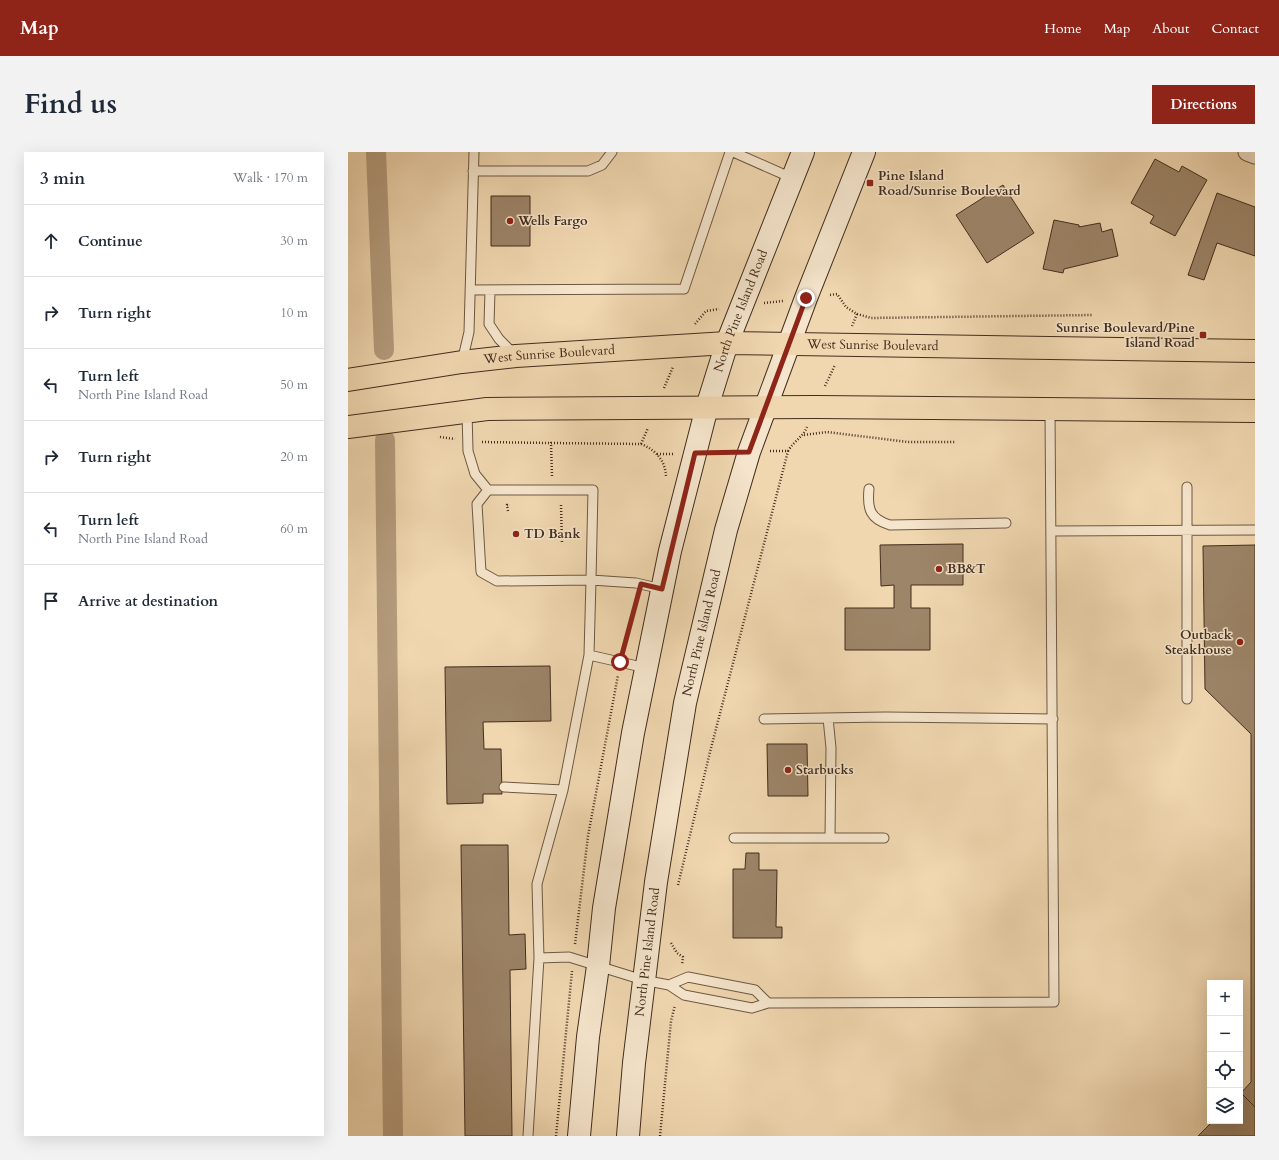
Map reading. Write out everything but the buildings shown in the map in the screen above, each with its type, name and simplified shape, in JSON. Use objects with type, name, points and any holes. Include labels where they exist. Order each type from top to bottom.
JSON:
[{"type":"highway","name":"West Sunrise Boulevard","points":[[348,380],[462,362],[516,356],[727,343],[1255,351]]},
{"type":"highway","points":[[348,427],[487,409],[816,407],[1255,411]]},
{"type":"main road","name":"North Pine Island Road","points":[[579,1136],[588,1037],[606,901],[633,733],[662,589],[707,407],[727,343],[802,152]]},
{"type":"main road","name":"North Pine Island Road","points":[[628,1136],[643,980],[656,882],[685,703],[726,530],[749,452],[806,298],[864,152]]},
{"type":"street","points":[[1247,152],[1255,155]]},
{"type":"lane","points":[[462,362],[469,332],[474,152]]},
{"type":"lane","points":[[473,171],[588,171],[602,165],[612,152]]},
{"type":"lane","points":[[470,290],[684,289],[730,152]]},
{"type":"lane","points":[[733,152],[792,178]]},
{"type":"lane","points":[[490,291],[489,324],[499,339],[516,356]]},
{"type":"lane","points":[[539,958],[574,958],[643,980],[669,985],[684,995],[752,1008],[768,1003],[1054,1002],[1053,719],[1050,641],[1050,409]]},
{"type":"lane","points":[[457,412],[468,441],[468,451],[475,474],[488,490]]},
{"type":"lane","points":[[1187,487],[1187,698]]},
{"type":"lane","points":[[869,489],[868,502],[873,516],[878,521],[890,525],[1006,524]]},
{"type":"lane","points":[[488,490],[593,490],[589,655],[563,790],[537,884],[539,958],[528,1136]]},
{"type":"lane","points":[[488,490],[477,504],[481,572],[497,580],[591,580],[641,584],[662,589]]},
{"type":"lane","points":[[1051,531],[1255,530]]},
{"type":"lane","points":[[589,655],[646,668]]},
{"type":"lane","points":[[764,719],[885,717],[1053,719]]},
{"type":"lane","points":[[828,718],[831,748],[830,838]]},
{"type":"lane","points":[[504,787],[563,790]]},
{"type":"lane","points":[[734,838],[884,838]]},
{"type":"lane","points":[[669,985],[688,977],[755,990],[768,1003]]},
{"type":"path","points":[[641,444],[689,328],[695,324],[706,311],[837,294],[846,307],[857,314],[871,318],[1093,315]]},
{"type":"path","points":[[804,435],[857,314]]},
{"type":"path","points":[[677,889],[710,752],[788,451],[792,444],[804,435],[827,432],[908,442],[955,442]]},
{"type":"path","points":[[437,437],[468,441],[641,444],[652,449],[657,454],[665,468],[665,484]]},
{"type":"path","points":[[551,443],[553,505],[562,505],[562,544]]},
{"type":"path","points":[[657,454],[788,451]]},
{"type":"path","points":[[507,505],[508,511]]},
{"type":"path","points":[[556,1136],[588,836],[620,662],[641,584]]},
{"type":"path","points":[[670,941],[677,954],[683,957],[679,981]]},
{"type":"path","points":[[660,1136],[671,1021],[677,991]]},
{"type":"waterway","points":[[376,152],[384,350]]},
{"type":"waterway","points":[[385,440],[393,1136]]},
{"type":"place","name":"Pine Island Road/Sunrise Boulevard","points":[[870,183]]},
{"type":"place","name":"Wells Fargo","points":[[510,221]]},
{"type":"place","name":"Sunrise Boulevard/Pine Island Road","points":[[1203,335]]},
{"type":"place","name":"TD Bank","points":[[516,534]]},
{"type":"place","name":"BB&T","points":[[939,569]]},
{"type":"place","name":"Outback Steakhouse","points":[[1240,642]]},
{"type":"place","name":"Starbucks","points":[[788,770]]},
{"type":"route","points":[[620,662],[641,584],[662,589],[685,488],[695,453],[749,452],[806,298]]}]
